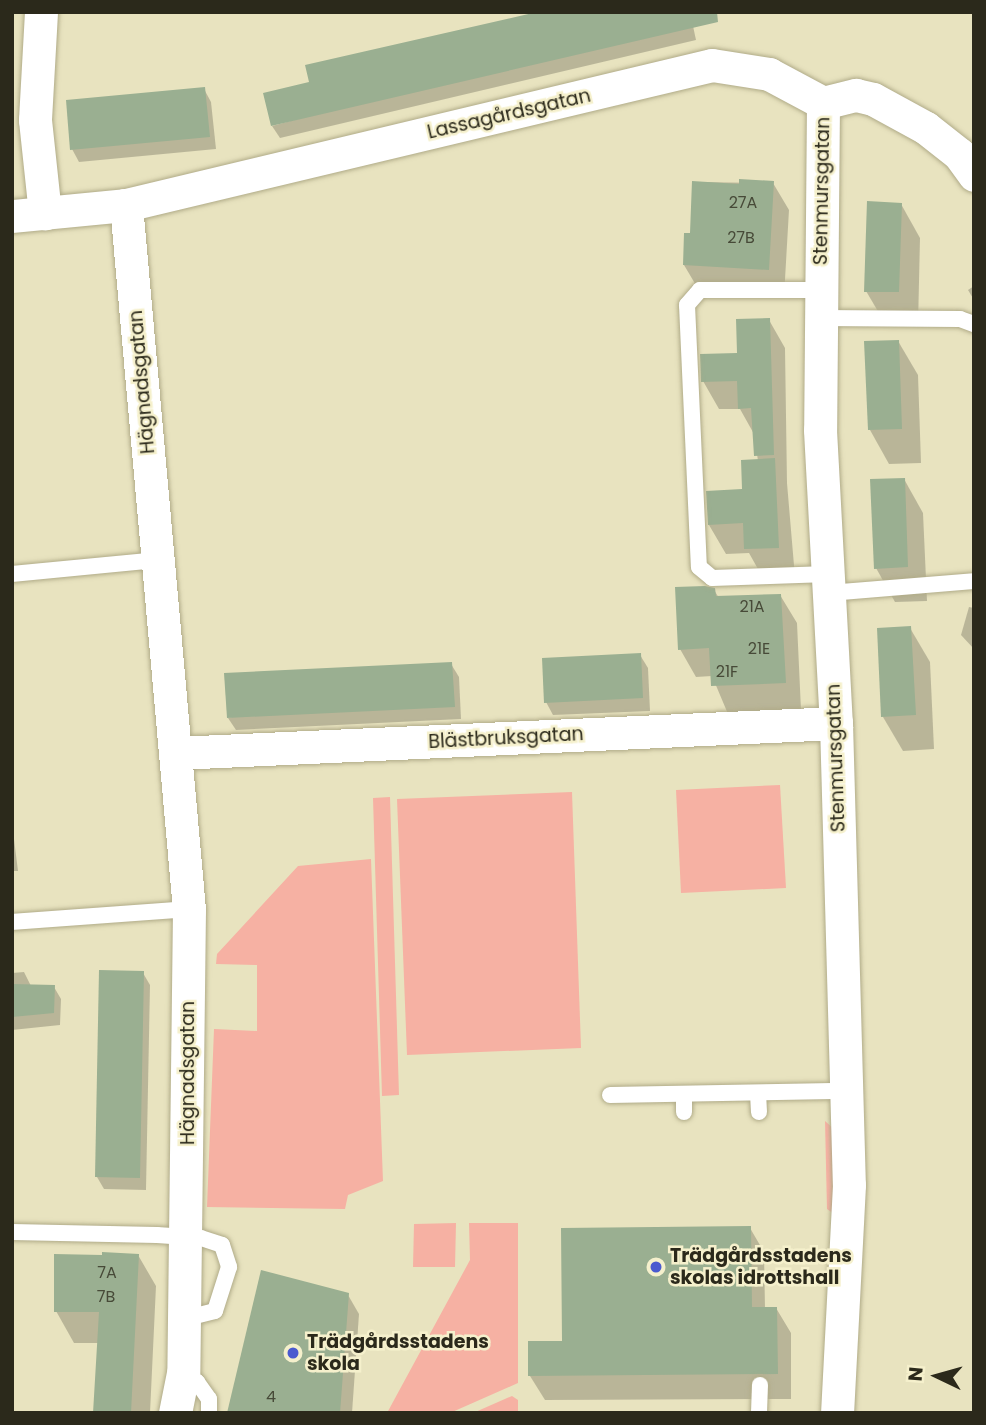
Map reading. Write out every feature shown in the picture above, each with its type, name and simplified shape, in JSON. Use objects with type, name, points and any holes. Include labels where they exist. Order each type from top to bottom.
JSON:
[{"type":"street","points":[[41,12],[35,120],[45,213]]},
{"type":"street","name":"Lassagårdsgatan","points":[[12,216],[126,205],[712,65],[769,74],[823,103]]},
{"type":"street","points":[[823,103],[856,95],[873,99],[926,128],[959,154],[974,175]]},
{"type":"street","name":"Stenmursgatan","points":[[823,103],[821,304],[849,1185],[837,1413]]},
{"type":"street","name":"Hägnadsgatan","points":[[126,205],[189,909],[183,1373],[175,1413]]},
{"type":"street","name":"Blästbruksgatan","points":[[176,754],[836,723]]},
{"type":"lane","points":[[974,324],[960,319],[700,290],[687,305],[699,568],[712,578],[828,583],[974,581]]},
{"type":"lane","points":[[12,574],[158,560]]},
{"type":"lane","points":[[12,922],[189,909]]},
{"type":"lane","points":[[610,1095],[847,1091]]},
{"type":"lane","points":[[758,1093],[759,1112]]},
{"type":"lane","points":[[684,1094],[684,1112]]},
{"type":"lane","points":[[12,1232],[186,1237],[222,1245],[229,1267],[215,1311],[184,1319]]},
{"type":"lane","points":[[183,1373],[197,1382],[209,1399],[209,1413]]},
{"type":"lane","points":[[760,1385],[760,1413]]},
{"type":"shaded area","points":[[780,785],[786,888],[681,893],[676,790]]},
{"type":"shaded area","points":[[572,792],[581,1048],[407,1055],[397,799]]},
{"type":"shaded area","points":[[390,797],[399,1095],[382,1096],[373,798]]},
{"type":"shaded area","points":[[371,859],[383,1181],[348,1195],[345,1209],[207,1207],[214,1029],[257,1031],[257,965],[216,964],[217,954],[298,866]]},
{"type":"shaded area","points":[[825,1121],[834,1129],[834,1214],[827,1209]]},
{"type":"shaded area","points":[[456,1223],[455,1267],[413,1267],[414,1224]]},
{"type":"shaded area","points":[[469,1223],[518,1223],[518,1383],[450,1413],[387,1413],[470,1260]]},
{"type":"shaded area","points":[[512,1396],[518,1400],[518,1413],[473,1413]]},
{"type":"building","points":[[537,12],[717,12],[718,22],[271,126],[263,93],[309,82],[305,65]]},
{"type":"building","points":[[205,87],[210,137],[70,150],[66,100]]},
{"type":"building","points":[[739,179],[774,181],[769,270],[683,265],[684,233],[690,233],[692,181],[739,184]]},
{"type":"building","points":[[867,201],[902,203],[899,292],[864,292]]},
{"type":"building","points":[[770,318],[774,455],[754,456],[751,408],[738,409],[737,381],[701,382],[700,354],[737,353],[736,319]]},
{"type":"building","points":[[899,340],[902,429],[868,430],[864,341]]},
{"type":"building","points":[[775,458],[779,548],[744,549],[743,523],[708,525],[706,491],[742,489],[741,460]]},
{"type":"building","points":[[905,478],[908,567],[874,569],[870,479]]},
{"type":"building","points":[[675,587],[715,588],[716,596],[781,594],[786,683],[711,686],[709,648],[678,650]]},
{"type":"building","points":[[911,626],[916,715],[881,717],[877,628]]},
{"type":"building","points":[[641,653],[643,698],[544,703],[542,658]]},
{"type":"building","points":[[452,662],[455,707],[227,718],[224,673]]},
{"type":"building","points":[[99,970],[144,971],[140,1178],[95,1177]]},
{"type":"building","points":[[12,984],[55,985],[54,1013],[12,1017]]},
{"type":"building","name":"Trädgårdsstadens skolas idrottshall","points":[[751,1226],[752,1307],[777,1307],[778,1374],[528,1376],[528,1341],[562,1341],[561,1228]]},
{"type":"building","points":[[102,1252],[139,1254],[131,1413],[93,1413],[99,1312],[54,1312],[54,1254],[102,1255]]},
{"type":"building","name":"Trädgårdsstadens skola","points":[[261,1270],[349,1293],[340,1413],[227,1413]]},
{"type":"place","name":"Trädgårdsstadens skolas idrottshall","points":[[656,1267]]},
{"type":"place","name":"Trädgårdsstadens skola","points":[[293,1353]]}]
